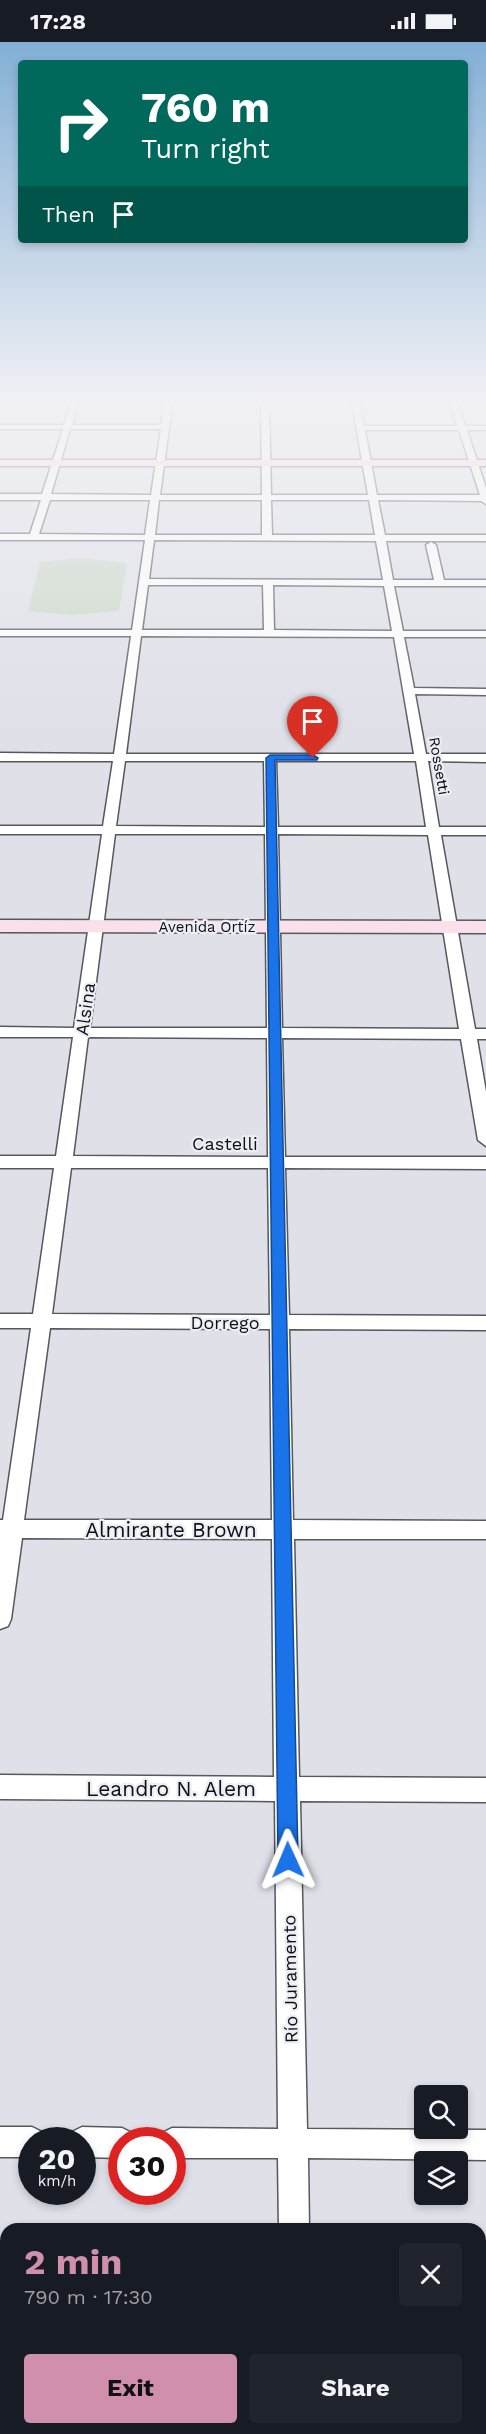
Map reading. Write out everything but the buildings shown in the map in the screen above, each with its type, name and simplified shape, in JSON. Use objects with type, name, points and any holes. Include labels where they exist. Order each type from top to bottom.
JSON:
[{"type":"main road","name":"Avenida Ortíz","points":[[0,926],[486,927]]},
{"type":"street","points":[[34,537],[42,510]]},
{"type":"street","name":"Alsina","points":[[0,1618],[6,1528],[41,1321],[153,510]]},
{"type":"street","points":[[266,510],[267,537]]},
{"type":"street","name":"Rossetti","points":[[375,510],[421,758],[486,1140]]},
{"type":"street","points":[[0,537],[486,538]]},
{"type":"street","points":[[431,545],[440,583]]},
{"type":"street","points":[[144,582],[486,583]]},
{"type":"street","points":[[268,582],[268,633]]},
{"type":"street","points":[[0,633],[486,634]]},
{"type":"street","points":[[409,691],[486,692]]},
{"type":"street","points":[[0,757],[486,758]]},
{"type":"street","name":"Río Juramento","points":[[270,758],[294,2223]]},
{"type":"street","points":[[0,830],[486,831]]},
{"type":"street","points":[[0,1032],[486,1034]]},
{"type":"street","name":"Castelli","points":[[0,1162],[486,1163]]},
{"type":"street","name":"Dorrego","points":[[0,1321],[486,1323]]},
{"type":"street","name":"Almirante Brown","points":[[6,1528],[486,1530]]},
{"type":"street","name":"Leandro N. Alem","points":[[0,1787],[486,1790]]},
{"type":"street","points":[[0,2142],[18,2142]]},
{"type":"street","points":[[186,2143],[486,2145]]},
{"type":"green space","points":[[81,558],[127,563],[119,611],[71,615],[28,611],[40,562]]},
{"type":"route","points":[[288,1860],[270,758],[313,758]]}]
